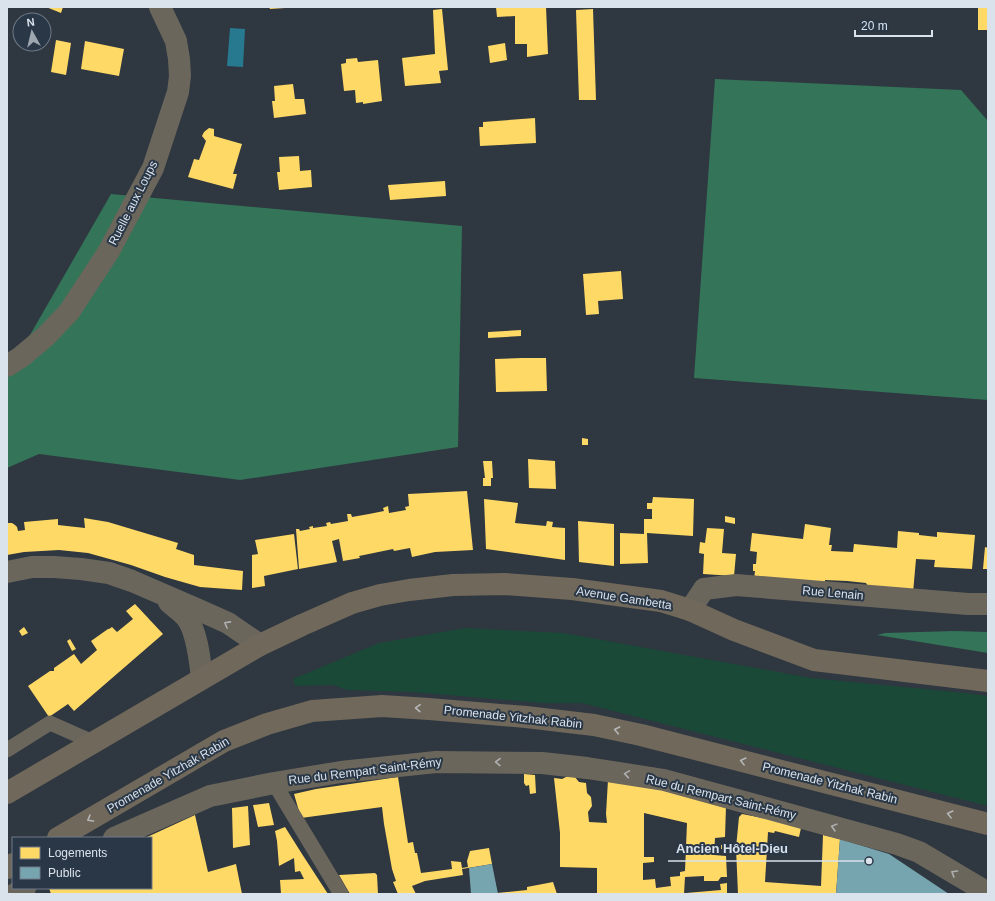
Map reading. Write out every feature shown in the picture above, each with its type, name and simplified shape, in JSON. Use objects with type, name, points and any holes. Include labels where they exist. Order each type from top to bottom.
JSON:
[{"type":"main road","name":"Avenue Gambetta","points":[[7,793],[260,645],[352,603],[380,595],[409,590],[453,585],[505,584],[572,589],[661,601],[690,610],[734,630],[814,660],[988,681]]},
{"type":"main road","name":"Promenade Yitzhak Rabin","points":[[60,837],[224,741],[267,724],[312,711],[382,706],[526,717],[602,727],[641,735],[988,824]]},
{"type":"street","name":"Ruelle aux Loups","points":[[7,366],[21,357],[46,336],[69,312],[109,251],[154,168],[178,92],[180,76],[176,41],[160,7]]},
{"type":"street","points":[[7,572],[32,567],[54,567],[81,569],[109,574],[132,581],[228,623],[260,645]]},
{"type":"street","name":"Rue Lenain","points":[[690,610],[704,589],[736,585],[968,604],[988,604]]},
{"type":"street","points":[[157,592],[186,618],[192,628],[199,655],[202,678]]},
{"type":"street","name":"Rue du Rempart Saint-Rémy","points":[[116,837],[210,796],[274,782],[341,772],[436,762],[542,763],[594,769],[664,780],[897,844],[919,852],[988,893]]},
{"type":"street","points":[[15,894],[24,889]]},
{"type":"lane","points":[[7,750],[50,723],[93,742]]},
{"type":"lane","points":[[274,782],[341,894]]},
{"type":"green space","points":[[715,79],[961,90],[988,121],[988,400],[694,378]]},
{"type":"green space","points":[[111,194],[462,226],[458,447],[240,480],[39,454],[7,468],[7,375]]},
{"type":"green space","points":[[465,628],[564,633],[811,678],[988,696],[988,806],[582,703],[543,703],[412,692],[347,690],[333,685],[295,686],[293,679],[379,643]]},
{"type":"green space","points":[[954,631],[988,632],[988,653],[877,635],[885,633]]},
{"type":"water","points":[[230,28],[245,29],[243,67],[227,66]]},
{"type":"building: Logements","points":[[46,7],[63,7],[61,13]]},
{"type":"building: Logements","points":[[269,7],[285,7],[285,8],[270,9]]},
{"type":"building: Logements","points":[[496,7],[546,7],[548,54],[527,57],[527,44],[515,44],[515,16],[497,17]]},
{"type":"building: Logements","points":[[978,7],[988,7],[988,30],[978,30]]},
{"type":"building: Logements","points":[[442,9],[448,70],[439,71],[441,83],[405,86],[402,58],[435,54],[433,10]]},
{"type":"building: Logements","points":[[593,9],[596,100],[579,100],[576,10]]},
{"type":"building: Logements","points":[[56,40],[71,43],[66,75],[51,72]]},
{"type":"building: Logements","points":[[85,41],[124,49],[119,76],[81,69]]},
{"type":"building: Logements","points":[[505,43],[507,60],[490,63],[488,46]]},
{"type":"building: Logements","points":[[357,58],[358,62],[378,60],[382,101],[363,104],[363,102],[356,103],[355,90],[344,91],[341,64],[346,63],[346,59]]},
{"type":"building: Logements","points":[[293,84],[295,99],[304,99],[306,114],[274,118],[272,101],[275,101],[274,86]]},
{"type":"building: Logements","points":[[535,118],[536,143],[480,146],[479,127],[483,127],[483,122]]},
{"type":"building: Logements","points":[[209,128],[214,129],[214,136],[242,144],[233,174],[237,174],[233,189],[188,177],[194,159],[199,160],[206,141],[202,136]]},
{"type":"building: Logements","points":[[299,156],[300,171],[311,170],[312,187],[279,190],[277,172],[280,172],[279,157]]},
{"type":"building: Logements","points":[[445,181],[446,196],[390,200],[388,185]]},
{"type":"building: Logements","points":[[621,271],[623,299],[598,301],[599,314],[586,315],[583,274]]},
{"type":"building: Logements","points":[[521,330],[521,336],[488,338],[488,332]]},
{"type":"building: Logements","points":[[546,358],[547,391],[496,392],[495,359]]},
{"type":"building: Logements","points":[[582,438],[588,439],[588,445],[582,445]]},
{"type":"building: Logements","points":[[528,459],[555,461],[556,489],[529,488]]},
{"type":"building: Logements","points":[[483,461],[492,461],[493,478],[491,478],[491,486],[483,486],[483,478],[485,478]]},
{"type":"building: Logements","points":[[467,491],[473,550],[435,552],[412,557],[410,548],[394,551],[393,549],[343,561],[339,539],[332,541],[337,562],[299,569],[296,529],[299,529],[300,531],[310,529],[309,527],[313,526],[313,528],[327,526],[326,523],[330,522],[331,524],[348,521],[347,514],[351,514],[352,517],[369,514],[384,511],[383,508],[388,506],[389,513],[406,510],[405,507],[409,506],[408,494]]},
{"type":"building: Logements","points":[[653,497],[694,499],[693,536],[647,533],[648,563],[620,564],[620,533],[644,534],[644,519],[652,519],[652,509],[647,509],[647,503],[652,503]]},
{"type":"building: Logements","points":[[484,499],[518,503],[515,523],[546,526],[547,521],[553,522],[552,527],[565,528],[565,560],[486,549]]},
{"type":"building: Logements","points":[[725,516],[735,518],[735,524],[725,522]]},
{"type":"building: Logements","points":[[84,518],[108,522],[178,543],[176,549],[194,555],[194,565],[243,571],[242,590],[200,587],[88,553],[59,550],[24,552],[7,555],[7,523],[12,523],[15,525],[18,531],[25,530],[24,522],[58,519],[58,525],[85,528]]},
{"type":"building: Logements","points":[[578,521],[614,524],[614,566],[579,562]]},
{"type":"building: Logements","points":[[805,524],[831,528],[829,545],[832,545],[831,551],[853,552],[854,544],[897,548],[898,531],[919,533],[919,535],[937,537],[937,532],[975,535],[972,569],[934,567],[935,560],[916,559],[913,593],[870,590],[866,583],[847,581],[825,580],[825,583],[754,579],[755,571],[753,571],[753,564],[756,564],[757,552],[750,551],[752,533],[803,539]]},
{"type":"building: Logements","points":[[707,528],[724,529],[722,553],[736,554],[734,576],[703,574],[704,554],[699,553],[700,542],[705,543]]},
{"type":"building: Logements","points":[[294,534],[298,569],[264,576],[265,586],[252,588],[252,555],[258,554],[255,540]]},
{"type":"building: Logements","points":[[985,547],[988,548],[988,569],[983,569]]},
{"type":"building: Logements","points":[[135,604],[163,634],[74,711],[68,704],[49,717],[28,686],[50,671],[54,671],[54,668],[74,654],[81,664],[97,650],[91,641],[112,627],[117,632],[133,619],[126,611]]},
{"type":"building: Logements","points":[[24,627],[28,633],[22,636],[19,631]]},
{"type":"building: Logements","points":[[70,639],[76,649],[72,651],[67,641]]},
{"type":"building: Logements","points":[[524,774],[535,775],[536,793],[530,794],[529,785],[526,786],[524,783]]},
{"type":"building: Logements","points":[[568,776],[574,776],[579,782],[586,783],[587,793],[591,797],[592,806],[588,812],[589,822],[607,823],[606,814],[608,780],[646,786],[726,806],[725,837],[715,838],[714,855],[726,856],[727,877],[721,877],[718,881],[704,881],[704,876],[685,877],[684,894],[597,894],[597,868],[560,867],[560,833],[554,778],[562,779]],"holes":[[[644,813],[687,823],[685,871],[680,872],[680,876],[670,877],[671,886],[656,888],[655,879],[643,880],[643,863],[654,862],[654,857],[644,857]]]},
{"type":"building: Logements","points":[[398,777],[408,843],[413,842],[421,873],[452,869],[451,861],[461,862],[462,868],[468,867],[467,861],[470,851],[489,848],[492,864],[462,869],[463,875],[425,881],[412,886],[416,894],[398,894],[393,882],[396,881],[392,869],[382,807],[301,818],[294,794],[316,789]]},
{"type":"building: Logements","points":[[269,803],[274,825],[258,827],[253,805]]},
{"type":"building: Logements","points":[[248,806],[250,845],[233,848],[232,808]]},
{"type":"building: Logements","points":[[742,814],[773,820],[801,828],[799,837],[775,831],[774,833],[768,832],[765,882],[821,886],[823,835],[840,839],[836,894],[738,894],[736,848],[739,817]]},
{"type":"building: Logements","points":[[195,815],[208,872],[236,864],[242,894],[51,894],[49,889],[152,889],[152,837],[147,837]]},
{"type":"building: Logements","points":[[285,827],[328,894],[281,894],[280,880],[304,879],[300,871],[295,872],[294,858],[279,866],[275,831]]},
{"type":"building: Logements","points":[[726,844],[726,849],[721,849],[721,845]]},
{"type":"building: Logements","points":[[375,873],[377,875],[378,894],[350,894],[339,875]]},
{"type":"building: Logements","points":[[553,882],[557,894],[497,893],[527,890],[527,887]]},
{"type":"building: Logements","points":[[727,883],[727,894],[686,894],[721,890],[720,884]]},
{"type":"building: Public","points":[[840,839],[889,854],[949,894],[836,894]]},
{"type":"building: Public","points":[[492,864],[498,894],[471,894],[469,868]]},
{"type":"place","name":"Ancien Hôtel-Dieu","points":[[869,861]]}]
